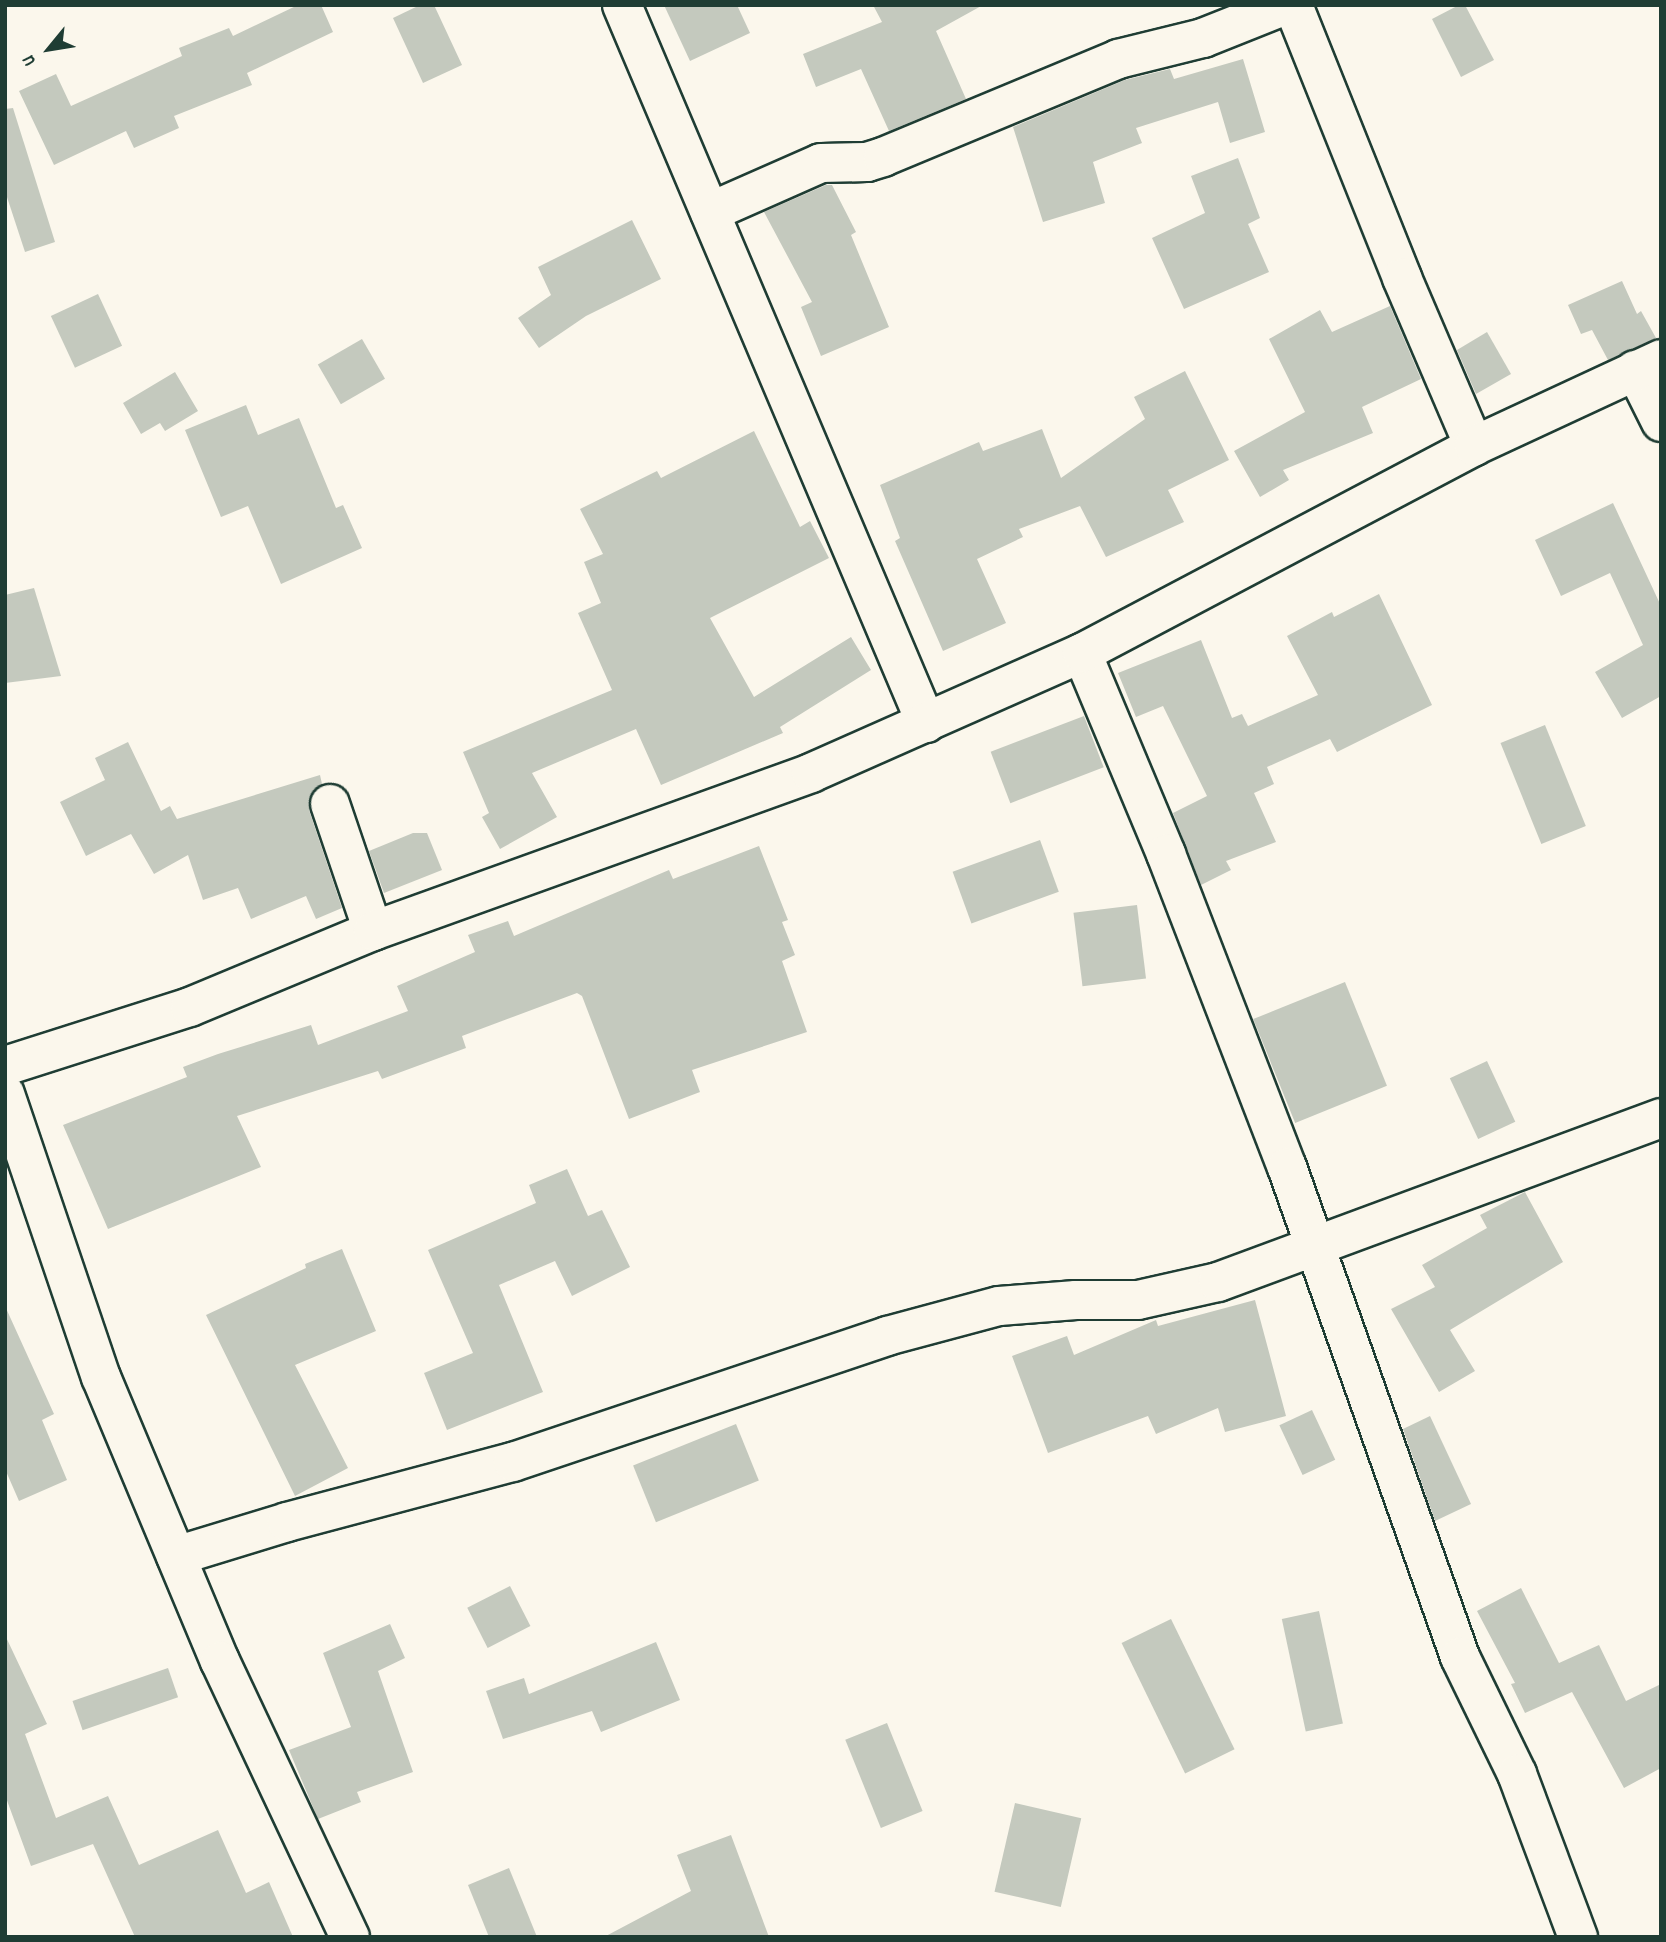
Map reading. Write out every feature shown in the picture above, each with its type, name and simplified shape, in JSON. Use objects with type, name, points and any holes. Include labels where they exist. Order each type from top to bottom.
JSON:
[{"type":"street","points":[[622,5],[926,723]]},
{"type":"street","points":[[710,212],[821,163],[867,162],[883,158],[1118,59],[1203,38],[1286,5]]},
{"type":"street","points":[[1293,5],[1402,278],[1474,446]]},
{"type":"street","points":[[5,1066],[190,1007],[373,931],[811,773],[1082,653],[1474,446],[1648,365],[1661,422]]},
{"type":"street","points":[[1082,653],[1167,854],[1287,1167],[1312,1245],[1460,1657],[1517,1774],[1578,1937]]},
{"type":"street","points":[[330,804],[373,931]]},
{"type":"street","points":[[5,1094],[101,1377],[220,1661],[349,1937]]},
{"type":"street","points":[[176,1556],[286,1522],[513,1462],[887,1336],[999,1306],[1076,1300],[1138,1300],[1218,1282],[1661,1118]]},
{"type":"building","points":[[298,5],[321,5],[333,32],[247,73],[252,85],[174,116],[179,128],[134,148],[126,131],[54,165],[19,91],[56,74],[71,106],[182,56],[179,48],[229,28],[233,36]]},
{"type":"building","points":[[420,5],[434,5],[462,65],[423,83],[393,18]]},
{"type":"building","points":[[664,5],[737,5],[750,33],[690,61]]},
{"type":"building","points":[[873,5],[983,5],[936,31],[966,99],[889,131],[861,69],[816,87],[803,54],[882,22]]},
{"type":"building","points":[[1459,5],[1465,5],[1494,60],[1461,77],[1432,19]]},
{"type":"building","points":[[1243,59],[1265,132],[1230,143],[1218,102],[1136,128],[1142,143],[1093,162],[1105,203],[1043,222],[1013,127],[1125,80],[1170,69],[1174,79]]},
{"type":"building","points":[[13,108],[55,242],[25,252],[5,191],[5,109]]},
{"type":"building","points":[[1238,158],[1260,218],[1248,224],[1269,272],[1184,309],[1152,238],[1205,213],[1191,176]]},
{"type":"building","points":[[826,185],[832,185],[856,232],[851,235],[889,327],[821,356],[801,307],[812,302],[764,212]]},
{"type":"building","points":[[632,220],[661,279],[586,316],[539,348],[518,318],[551,295],[538,267]]},
{"type":"building","points":[[1622,281],[1637,314],[1641,311],[1656,338],[1608,360],[1592,330],[1581,334],[1568,305]]},
{"type":"building","points":[[98,294],[122,346],[75,368],[51,316]]},
{"type":"building","points":[[1390,306],[1421,379],[1362,407],[1373,433],[1283,470],[1289,480],[1260,497],[1234,451],[1305,412],[1269,339],[1320,310],[1332,332]]},
{"type":"building","points":[[1487,332],[1511,374],[1476,394],[1457,350]]},
{"type":"building","points":[[362,339],[385,379],[341,404],[318,364]]},
{"type":"building","points":[[1185,371],[1229,460],[1168,490],[1184,522],[1106,557],[1080,506],[1019,529],[1023,537],[977,559],[1006,623],[943,651],[895,541],[900,538],[880,485],[979,442],[983,451],[1042,429],[1061,478],[1145,419],[1134,397]]},
{"type":"building","points":[[175,372],[198,411],[165,431],[160,423],[141,434],[123,403]]},
{"type":"building","points":[[246,405],[258,435],[299,418],[336,508],[343,505],[362,548],[281,584],[248,506],[221,517],[185,430]]},
{"type":"building","points":[[754,431],[800,527],[810,521],[829,558],[710,618],[754,697],[851,637],[871,670],[780,727],[783,733],[661,785],[636,729],[532,773],[557,817],[500,849],[482,817],[489,813],[463,752],[612,690],[578,613],[601,603],[584,562],[603,554],[580,509],[657,471],[661,478]]},
{"type":"building","points":[[1613,503],[1661,606],[1661,696],[1622,718],[1595,672],[1643,645],[1610,573],[1561,596],[1535,540]]},
{"type":"building","points":[[34,588],[61,676],[5,683],[5,595]]},
{"type":"building","points":[[1379,594],[1432,705],[1337,752],[1330,739],[1267,767],[1274,784],[1254,793],[1276,842],[1226,861],[1231,870],[1201,885],[1173,813],[1207,796],[1163,706],[1136,717],[1118,673],[1201,640],[1232,718],[1242,714],[1248,726],[1318,695],[1287,636],[1332,612],[1334,617]]},
{"type":"building","points":[[1084,716],[1104,767],[1010,803],[991,752]]},
{"type":"building","points":[[1545,725],[1586,826],[1541,844],[1500,743]]},
{"type":"building","points":[[128,742],[161,811],[170,806],[177,819],[320,775],[322,784],[313,790],[309,799],[309,810],[342,908],[316,919],[306,896],[251,919],[238,888],[203,900],[188,855],[154,874],[131,834],[86,856],[60,802],[105,780],[95,758]]},
{"type":"building","points":[[413,833],[427,833],[442,870],[384,893],[369,851]]},
{"type":"building","points":[[1040,840],[1059,892],[971,923],[953,872]]},
{"type":"building","points":[[759,846],[788,920],[782,922],[795,955],[782,961],[807,1032],[692,1070],[700,1092],[629,1119],[582,996],[577,993],[462,1036],[466,1048],[382,1079],[378,1071],[237,1116],[261,1167],[108,1229],[63,1125],[187,1077],[183,1067],[218,1054],[311,1025],[318,1045],[408,1011],[397,986],[475,952],[468,935],[508,921],[514,936],[669,870],[673,879]]},
{"type":"building","points":[[1137,905],[1146,978],[1082,986],[1073,913]]},
{"type":"building","points":[[1345,982],[1387,1086],[1295,1123],[1253,1019]]},
{"type":"building","points":[[1487,1061],[1515,1122],[1478,1139],[1450,1078]]},
{"type":"building","points":[[567,1169],[588,1216],[602,1210],[630,1267],[572,1296],[555,1261],[499,1285],[543,1392],[447,1430],[424,1373],[473,1353],[428,1250],[536,1203],[529,1185]]},
{"type":"building","points":[[1525,1192],[1563,1262],[1450,1330],[1475,1371],[1439,1392],[1391,1309],[1435,1287],[1422,1265],[1487,1228],[1480,1215]]},
{"type":"building","points":[[342,1249],[376,1331],[295,1365],[348,1468],[295,1496],[206,1315],[306,1268],[305,1264]]},
{"type":"building","points":[[1255,1300],[1286,1416],[1225,1432],[1218,1408],[1156,1434],[1148,1416],[1048,1453],[1012,1356],[1067,1336],[1074,1355],[1156,1320],[1158,1326]]},
{"type":"building","points":[[5,1306],[54,1414],[42,1420],[67,1480],[19,1501],[5,1469]]},
{"type":"building","points":[[1312,1410],[1335,1460],[1303,1475],[1279,1425]]},
{"type":"building","points":[[1430,1416],[1471,1504],[1435,1521],[1403,1429]]},
{"type":"building","points":[[736,1424],[759,1481],[656,1522],[633,1466]]},
{"type":"building","points":[[510,1586],[530,1626],[488,1648],[467,1608]]},
{"type":"building","points":[[1521,1588],[1559,1663],[1599,1645],[1626,1701],[1661,1684],[1661,1768],[1624,1788],[1572,1692],[1525,1713],[1511,1684],[1515,1683],[1477,1611]]},
{"type":"building","points":[[1319,1611],[1343,1723],[1306,1731],[1282,1619]]},
{"type":"building","points":[[1171,1619],[1235,1749],[1185,1773],[1122,1643]]},
{"type":"building","points":[[390,1624],[405,1658],[378,1671],[413,1772],[357,1792],[361,1802],[318,1819],[289,1750],[351,1727],[323,1653]]},
{"type":"building","points":[[5,1635],[47,1724],[25,1734],[56,1818],[108,1796],[139,1865],[218,1830],[246,1893],[269,1882],[293,1937],[135,1937],[93,1844],[31,1866],[5,1795]]},
{"type":"building","points":[[656,1642],[680,1700],[601,1732],[592,1711],[503,1739],[486,1691],[524,1678],[529,1694]]},
{"type":"building","points":[[168,1668],[178,1697],[83,1730],[73,1701]]},
{"type":"building","points":[[887,1723],[923,1811],[881,1828],[845,1740]]},
{"type":"building","points":[[1015,1803],[1081,1818],[1061,1907],[995,1892]]},
{"type":"building","points":[[731,1835],[769,1937],[604,1937],[691,1891],[677,1855]]},
{"type":"building","points":[[509,1868],[537,1937],[489,1937],[468,1885]]}]
